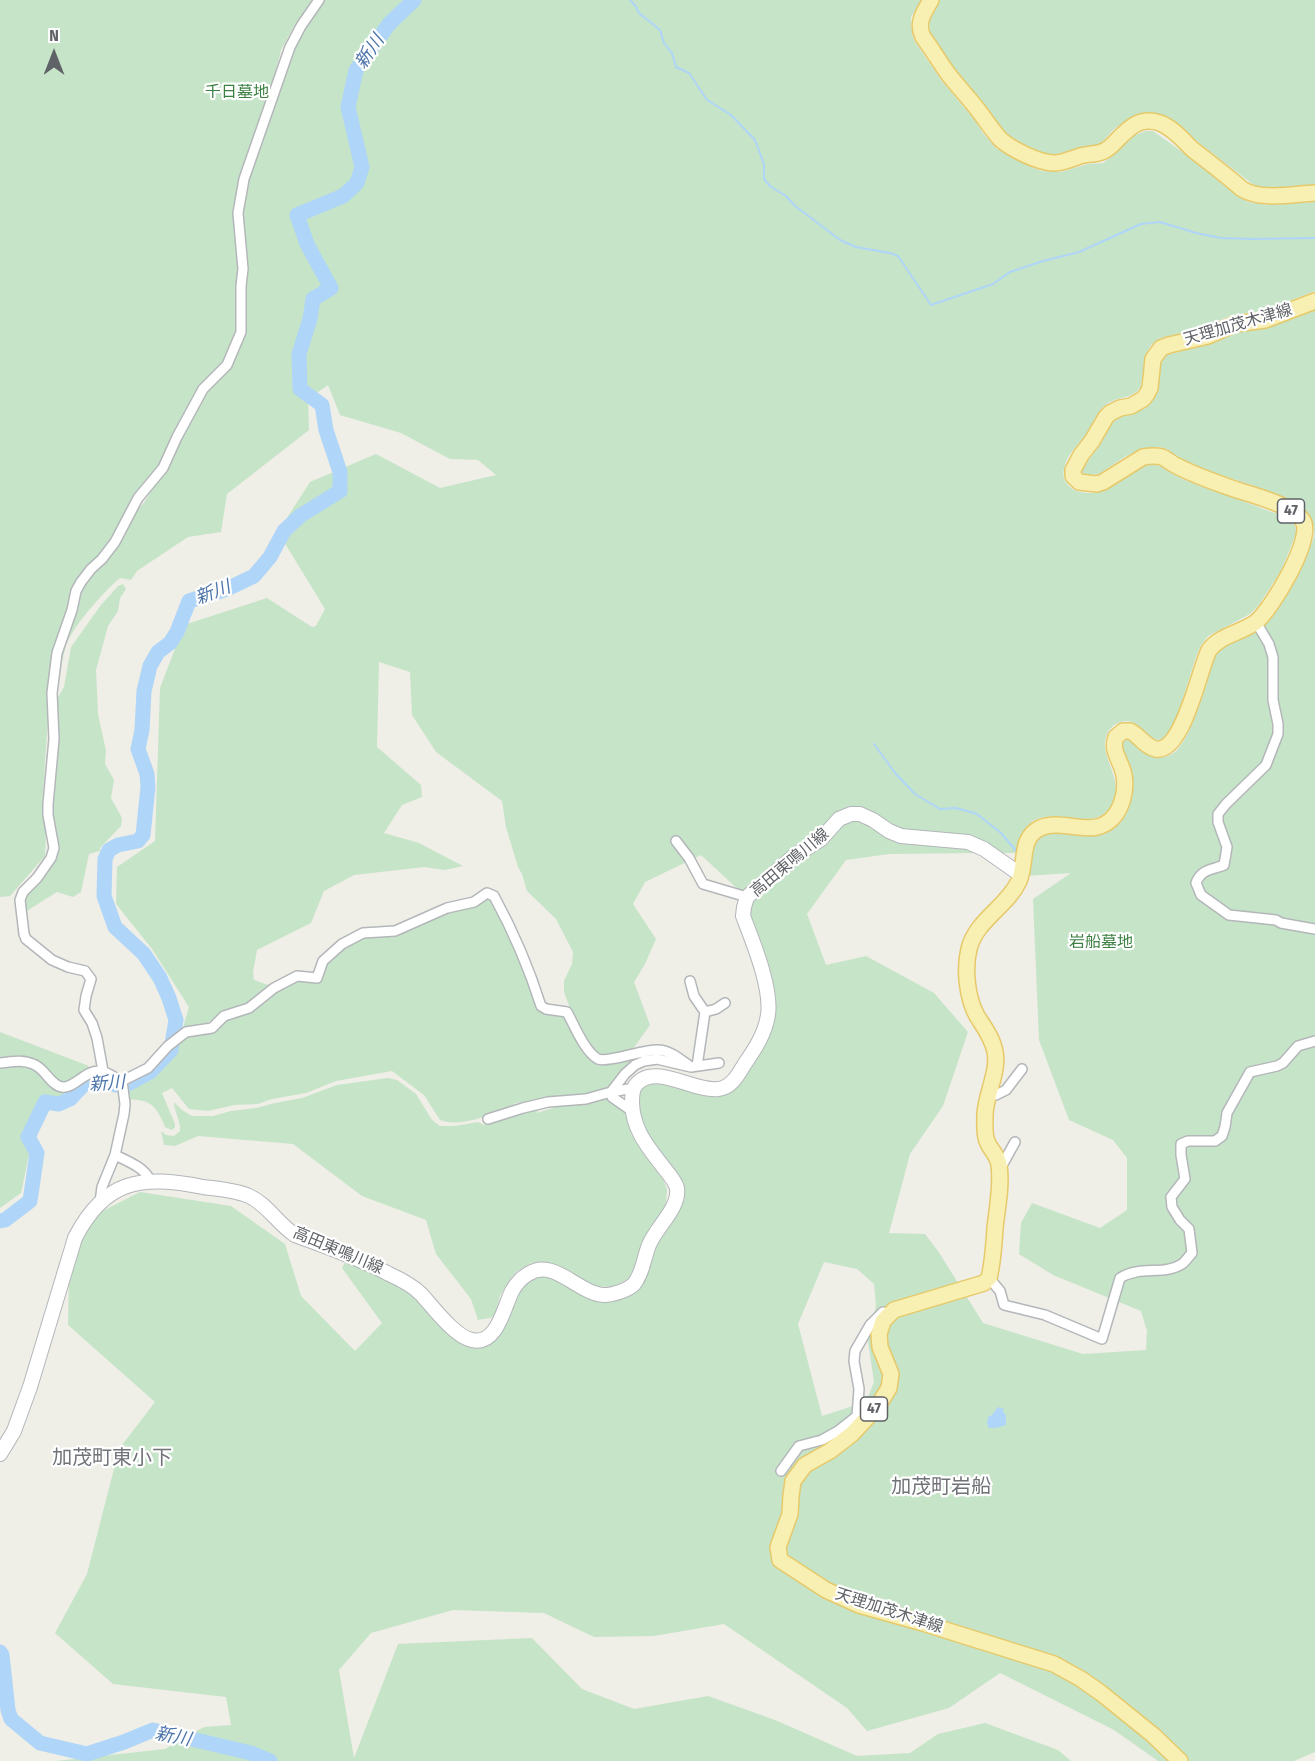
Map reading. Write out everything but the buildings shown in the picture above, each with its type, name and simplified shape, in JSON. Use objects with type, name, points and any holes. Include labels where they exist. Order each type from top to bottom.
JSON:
[{"type":"main road","points":[[931,0],[920,19],[923,37],[948,75],[990,127],[1002,141],[1019,151],[1044,162],[1053,163],[1100,154],[1130,127],[1140,123],[1161,123],[1251,194],[1266,196],[1315,193]]},
{"type":"main road","name":"天理加茂木津線","points":[[989,1278],[1000,1169],[998,1158],[986,1141],[985,1113],[996,1065],[991,1039],[975,1013],[969,988],[966,966],[969,948],[975,933],[1012,893],[1021,875],[1026,844],[1036,830],[1049,826],[1094,828],[1112,819],[1122,803],[1125,789],[1123,771],[1114,749],[1116,736],[1120,732],[1130,731],[1147,745],[1156,749],[1171,745],[1182,727],[1209,650],[1218,641],[1256,622],[1265,612],[1289,576],[1305,535],[1305,526],[1297,515],[1260,497],[1206,479],[1176,466],[1163,457],[1143,457],[1097,484],[1079,483],[1073,470],[1106,417],[1120,408],[1131,406],[1147,394],[1150,388],[1153,358],[1161,348],[1208,336],[1235,324],[1264,320],[1315,301]]},
{"type":"main road","name":"高田東鳴川線","points":[[0,1454],[14,1431],[27,1396],[75,1238],[84,1221],[111,1192],[150,1181],[163,1181],[191,1184],[249,1196],[295,1235],[356,1257],[403,1281],[418,1292],[458,1333],[472,1341],[492,1334],[520,1280],[530,1272],[539,1269],[549,1269],[583,1289],[607,1295],[619,1292],[633,1285],[642,1269],[656,1231],[672,1209],[677,1187],[643,1142],[635,1124],[632,1111],[634,1088],[641,1079],[650,1075],[719,1089],[731,1083],[758,1044],[768,1014],[768,997],[764,978],[743,916],[747,897],[793,857],[821,839],[839,819],[851,814],[860,814],[901,836],[968,842],[984,849],[1021,875]]},
{"type":"main road","points":[[894,1310],[984,1283],[989,1278]]},
{"type":"main road","name":"天理加茂木津線","points":[[894,1310],[883,1322],[879,1334],[880,1347],[891,1374],[889,1388],[878,1406],[852,1434],[805,1466],[793,1481],[790,1514],[778,1547],[780,1560],[826,1590],[860,1605],[1054,1664],[1101,1693],[1180,1761]]},
{"type":"street","points":[[103,1071],[97,1038],[84,1010],[91,979],[85,971],[52,960],[26,939],[20,900],[23,891],[37,878],[51,858],[54,848],[48,804],[54,759],[52,693],[57,653],[76,591],[81,582],[115,542],[138,498],[164,468],[177,437],[203,389],[227,365],[241,332],[243,269],[238,213],[244,179],[290,47],[319,0]]},
{"type":"street","points":[[1256,622],[1274,657],[1274,700],[1278,734],[1266,765],[1218,814],[1218,822],[1227,847],[1224,865],[1206,870],[1196,883],[1201,895],[1229,915],[1276,920],[1315,929]]},
{"type":"street","points":[[676,841],[689,858],[703,884],[747,897]]},
{"type":"street","points":[[122,1081],[148,1068],[186,1032],[212,1028],[224,1016],[249,1008],[274,988],[297,976],[317,978],[323,961],[342,944],[363,933],[394,931],[447,908],[474,902],[487,893],[494,896],[504,914],[541,1006],[567,1012],[590,1052],[599,1059],[608,1060],[659,1049],[694,1066]]},
{"type":"street","points":[[690,981],[693,996],[705,1012],[694,1066]]},
{"type":"street","points":[[705,1012],[716,1010],[725,1003]]},
{"type":"street","points":[[989,1278],[999,1291],[1004,1305],[1045,1315],[1102,1339],[1120,1278],[1140,1270],[1160,1271],[1182,1264],[1192,1253],[1189,1228],[1180,1220],[1172,1207],[1171,1197],[1185,1179],[1180,1155],[1181,1144],[1188,1141],[1215,1141],[1222,1136],[1227,1113],[1250,1072],[1282,1063],[1298,1046],[1315,1041]]},
{"type":"street","points":[[611,1092],[625,1074],[644,1061],[657,1059],[694,1066],[719,1063]]},
{"type":"street","points":[[0,1063],[24,1061],[35,1064],[60,1087],[69,1087],[91,1072],[103,1071],[122,1081]]},
{"type":"street","points":[[988,1093],[996,1095],[1006,1090],[1022,1069]]},
{"type":"street","points":[[100,1202],[102,1187],[115,1155],[124,1114],[122,1081]]},
{"type":"street","points":[[488,1119],[548,1102],[586,1099],[634,1088]]},
{"type":"street","points":[[611,1092],[612,1097],[632,1111]]},
{"type":"street","points":[[1000,1169],[1015,1142]]},
{"type":"street","points":[[115,1155],[133,1164],[148,1176],[150,1181]]},
{"type":"street","points":[[781,1471],[799,1446],[822,1440],[857,1416],[859,1389],[854,1361],[855,1351],[870,1325],[885,1310],[894,1310]]},
{"type":"green space","name":"千日墓地","points":[[0,0],[314,0],[295,24],[281,50],[269,100],[258,126],[235,198],[240,252],[239,332],[221,370],[200,389],[189,404],[156,472],[100,553],[80,574],[72,593],[50,690],[42,807],[46,832],[45,856],[10,896],[0,897]]},
{"type":"green space","points":[[321,0],[922,0],[911,17],[915,42],[941,80],[983,133],[996,148],[1015,159],[1041,171],[1061,172],[1088,164],[1103,163],[1135,135],[1153,131],[1248,202],[1267,205],[1315,202],[1315,291],[1263,311],[1232,315],[1205,327],[1161,338],[1151,345],[1145,356],[1141,386],[1138,390],[1102,408],[1065,464],[1064,478],[1071,488],[1087,493],[1108,488],[1141,468],[1156,465],[1180,478],[1279,515],[1293,523],[1296,529],[1281,571],[1258,606],[1250,614],[1208,636],[1201,645],[1179,710],[1164,738],[1155,739],[1139,726],[1126,721],[1114,725],[1109,730],[1105,743],[1106,753],[1116,792],[1106,812],[1088,819],[1046,817],[1037,819],[1026,827],[1021,844],[1014,853],[998,853],[902,830],[861,809],[817,835],[743,894],[701,855],[645,882],[633,904],[656,939],[634,982],[650,1025],[633,1049],[614,1055],[599,1054],[595,1052],[576,1025],[564,992],[564,981],[572,964],[573,952],[556,919],[527,891],[506,827],[502,801],[436,752],[412,715],[410,672],[379,662],[377,747],[421,785],[422,797],[402,805],[384,833],[419,843],[463,866],[445,870],[424,867],[354,875],[324,891],[311,923],[257,950],[254,980],[271,986],[250,1004],[225,1011],[204,1025],[182,1031],[189,1007],[152,949],[116,904],[117,867],[155,841],[160,688],[184,625],[267,598],[312,627],[316,626],[325,609],[278,532],[310,482],[376,454],[440,488],[496,475],[478,460],[450,459],[401,433],[340,415],[328,385],[308,399],[309,430],[227,494],[221,532],[188,537],[137,571],[131,580],[120,578],[105,592],[80,622],[68,641],[55,691],[62,644],[77,595],[125,524],[143,504],[161,475],[204,393],[226,373],[242,341],[246,320],[246,252],[241,203],[281,66]]},
{"type":"green space","points":[[940,0],[1315,0],[1315,185],[1266,188],[1255,186],[1164,116],[1145,113],[1131,117],[1097,146],[1058,154],[1046,154],[1023,144],[1007,134],[997,122],[955,70],[930,32],[929,22]]},
{"type":"green space","name":"岩船墓地","points":[[1315,310],[1315,1752],[1294,1761],[1158,1761],[1114,1730],[1000,1673],[949,1708],[867,1731],[847,1708],[724,1624],[654,1636],[594,1637],[544,1613],[453,1610],[371,1633],[339,1670],[354,1758],[398,1644],[532,1638],[582,1689],[634,1709],[708,1696],[775,1720],[857,1756],[910,1753],[938,1734],[985,1723],[1058,1750],[1071,1761],[56,1761],[165,1749],[204,1727],[231,1725],[226,1697],[113,1684],[55,1633],[87,1574],[119,1449],[155,1402],[68,1325],[69,1278],[80,1240],[89,1224],[99,1213],[140,1192],[231,1206],[285,1244],[301,1296],[355,1351],[382,1323],[342,1268],[346,1260],[400,1286],[415,1296],[455,1338],[470,1347],[484,1345],[514,1297],[533,1277],[551,1276],[592,1299],[621,1298],[682,1200],[657,1155],[640,1114],[638,1097],[643,1085],[659,1081],[688,1090],[720,1095],[770,1030],[749,915],[752,901],[849,820],[858,820],[979,853],[889,854],[846,860],[807,914],[826,965],[866,956],[934,993],[968,1032],[943,1106],[910,1154],[889,1233],[925,1234],[983,1323],[1083,1354],[1146,1350],[1147,1331],[1141,1311],[1053,1275],[1019,1254],[1021,1223],[1032,1203],[1100,1228],[1127,1210],[1127,1158],[1113,1140],[1069,1120],[1039,1040],[1033,899],[1071,873],[1025,876],[1036,843],[1044,835],[1095,836],[1108,832],[1120,824],[1129,808],[1133,788],[1132,772],[1124,751],[1123,741],[1129,739],[1144,753],[1158,758],[1177,750],[1189,732],[1216,654],[1222,648],[1263,626],[1272,617],[1296,580],[1314,537],[1314,528],[1309,515],[1291,502],[1263,489],[1209,471],[1180,459],[1167,449],[1158,447],[1141,449],[1099,474],[1084,475],[1081,472],[1115,421],[1145,408],[1154,399],[1157,394],[1161,365],[1166,355],[1210,344],[1238,332],[1266,328]],"holes":[[[824,1262],[857,1269],[874,1284],[876,1305],[868,1341],[874,1382],[866,1402],[822,1416],[798,1324]]]},
{"type":"green space","points":[[123,584],[126,589],[120,598],[118,611],[108,626],[96,670],[98,714],[106,751],[105,764],[114,780],[111,798],[122,818],[121,826],[100,848],[100,851],[89,854],[81,892],[73,897],[57,892],[25,912],[23,899],[53,860],[50,801],[56,764],[55,702],[64,687],[71,647],[101,605],[118,586]]},
{"type":"green space","points":[[487,896],[490,897],[511,935],[539,1010],[564,1016],[592,1059],[654,1053],[668,1056],[654,1056],[610,1088],[599,1092],[563,1099],[515,1103],[512,1108],[495,1114],[457,1122],[440,1120],[424,1095],[392,1071],[336,1081],[306,1093],[258,1104],[234,1105],[208,1111],[189,1109],[172,1088],[162,1093],[175,1124],[172,1130],[165,1127],[152,1105],[127,1099],[125,1083],[186,1035],[227,1019],[298,979],[315,983],[322,979],[326,962],[357,936],[397,932]]},
{"type":"green space","points":[[0,1032],[89,1066],[66,1102],[41,1098],[21,1193],[0,1208]]},
{"type":"green space","points":[[388,1078],[397,1080],[416,1094],[432,1120],[440,1126],[478,1122],[484,1125],[489,1121],[538,1107],[537,1113],[566,1104],[607,1096],[624,1109],[631,1134],[663,1178],[667,1190],[666,1204],[647,1234],[630,1278],[614,1286],[598,1287],[552,1264],[531,1263],[517,1271],[508,1282],[500,1296],[494,1317],[478,1320],[471,1299],[436,1254],[426,1220],[362,1196],[293,1144],[198,1136],[175,1146],[164,1145],[161,1131],[166,1135],[174,1136],[180,1131],[174,1102],[192,1116],[213,1116],[302,1098],[337,1085]]},
{"type":"water","points":[[998,1407],[1004,1409],[1006,1425],[989,1428],[988,1417]]},
{"type":"waterway","name":"新川","points":[[0,1221],[5,1220],[30,1201],[37,1153],[28,1137],[45,1102],[59,1104],[70,1099],[86,1082],[101,1080],[115,1085],[128,1084],[150,1072],[171,1050],[176,1020],[169,998],[160,978],[144,954],[115,927],[104,896],[105,859],[109,850],[118,845],[138,841],[143,835],[148,787],[147,774],[138,749],[142,730],[144,691],[150,666],[158,652],[170,643],[177,632],[189,601],[227,589],[254,576],[270,557],[284,531],[300,516],[340,491],[340,472],[326,430],[322,405],[300,389],[299,354],[310,319],[313,299],[331,288],[307,244],[297,215],[343,196],[357,183],[362,167],[348,107],[356,70],[389,24],[414,0]]},
{"type":"waterway","points":[[630,0],[639,13],[660,30],[664,43],[672,53],[676,67],[689,73],[707,100],[731,115],[755,140],[764,164],[764,179],[771,187],[786,196],[794,205],[840,240],[856,247],[898,256],[931,305],[993,284],[1010,272],[1079,252],[1141,224],[1160,222],[1221,238],[1315,238]]},
{"type":"waterway","points":[[874,744],[895,773],[915,794],[940,809],[956,808],[977,814],[1001,833],[1017,852]]},
{"type":"waterway","name":"新川","points":[[0,1652],[11,1719],[40,1743],[87,1754],[153,1730],[251,1753],[270,1761]]},
{"type":"district","name":"加茂町東小下","points":[[112,1458]]},
{"type":"district","name":"加茂町岩船","points":[[941,1487]]}]
